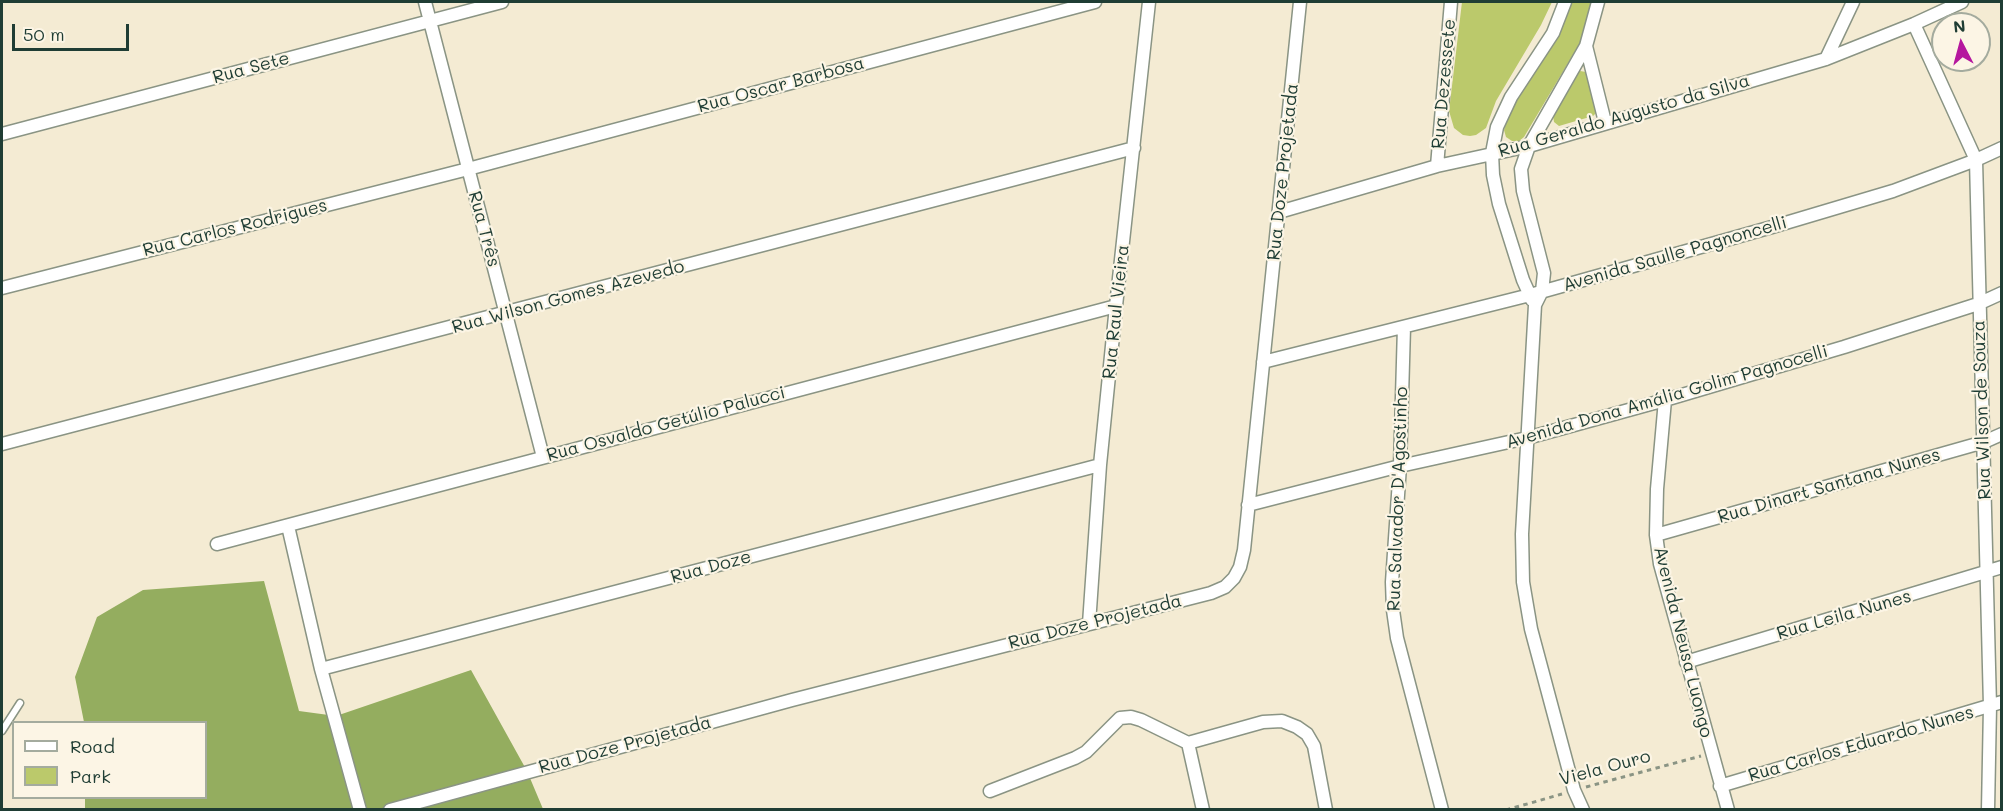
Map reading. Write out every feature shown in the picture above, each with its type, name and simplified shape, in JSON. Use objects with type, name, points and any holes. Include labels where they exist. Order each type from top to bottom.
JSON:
[{"type":"street","name":"Rua Três","points":[[425,2],[543,457]]},
{"type":"street","name":"Rua Sete","points":[[2,134],[502,2]]},
{"type":"street","name":"Rua Oscar Barbosa","points":[[468,169],[1095,2]]},
{"type":"street","name":"Rua Raul Vieira","points":[[1089,624],[1100,465],[1149,2]]},
{"type":"street","name":"Rua Doze Projetada","points":[[390,810],[792,700],[1225,587],[1240,567],[1244,550],[1300,2]]},
{"type":"street","name":"Rua Dezessete","points":[[1437,166],[1451,2]]},
{"type":"street","points":[[1535,297],[1523,280],[1498,204],[1492,153],[1497,127],[1511,97],[1553,33],[1565,2]]},
{"type":"street","points":[[1582,810],[1574,790],[1531,629],[1523,582],[1522,534],[1535,297],[1544,273],[1523,191],[1521,169],[1528,146],[1586,46],[1598,2]]},
{"type":"street","points":[[1826,59],[1853,2]]},
{"type":"street","name":"Rua Geraldo Augusto da Silva","points":[[1279,212],[1437,166],[1528,146],[1826,59],[1962,2]]},
{"type":"street","name":"Rua Wilson de Souza","points":[[1914,24],[1976,160],[1986,573],[1996,704],[1988,810]]},
{"type":"street","points":[[1586,46],[1605,122]]},
{"type":"street","name":"Rua Wilson Gomes Azevedo","points":[[2,444],[1134,148]]},
{"type":"street","name":"Avenida Saulle Pagnoncelli","points":[[1263,362],[1535,297],[1893,191],[1976,160],[2001,148]]},
{"type":"street","name":"Rua Carlos Rodrigues","points":[[2,288],[468,169]]},
{"type":"street","name":"Avenida Dona Amália Golim Pagnocelli","points":[[1248,506],[1400,466],[1527,438],[1665,400],[1844,348],[1978,303],[2001,293]]},
{"type":"street","name":"Rua Osvaldo Getúlio Palucci","points":[[217,544],[1116,306]]},
{"type":"street","name":"Rua Salvador D'Agostinho","points":[[1404,327],[1400,466],[1392,582],[1393,610],[1397,638],[1442,810]]},
{"type":"street","name":"Avenida Neusa Luongo","points":[[1665,400],[1656,535],[1660,564],[1728,810]]},
{"type":"street","name":"Rua Dinart Santana Nunes","points":[[1656,535],[1983,442],[2001,434]]},
{"type":"street","name":"Rua Doze","points":[[321,669],[1100,465]]},
{"type":"street","points":[[288,526],[321,669],[360,810]]},
{"type":"street","name":"Rua Leila Nunes","points":[[1686,662],[2001,567]]},
{"type":"street","name":"Rua Carlos Eduardo Nunes","points":[[1720,786],[1996,704]]},
{"type":"street","points":[[990,791],[1086,752],[1120,718],[1131,717],[1141,720],[1188,743],[1263,722],[1282,721],[1307,734],[1314,746],[1326,810]]},
{"type":"street","points":[[1188,743],[1203,810]]},
{"type":"lane","points":[[2,731],[20,703]]},
{"type":"path","name":"Viela Ouro","points":[[1506,810],[1712,753]]},
{"type":"green space","points":[[1462,2],[1552,2],[1496,101],[1486,128],[1470,136],[1463,135],[1454,128],[1449,111]]},
{"type":"green space","points":[[1570,2],[1592,2],[1580,43],[1524,137],[1519,141],[1512,141],[1506,137],[1504,130],[1510,110],[1561,30]]},
{"type":"green space","points":[[1580,71],[1586,72],[1596,113],[1593,116],[1559,126],[1554,122],[1553,116]]},
{"type":"green space","points":[[264,581],[299,711],[336,716],[471,670],[527,771],[543,809],[85,809],[85,799],[207,799],[207,721],[84,721],[75,677],[97,617],[143,590]]}]
